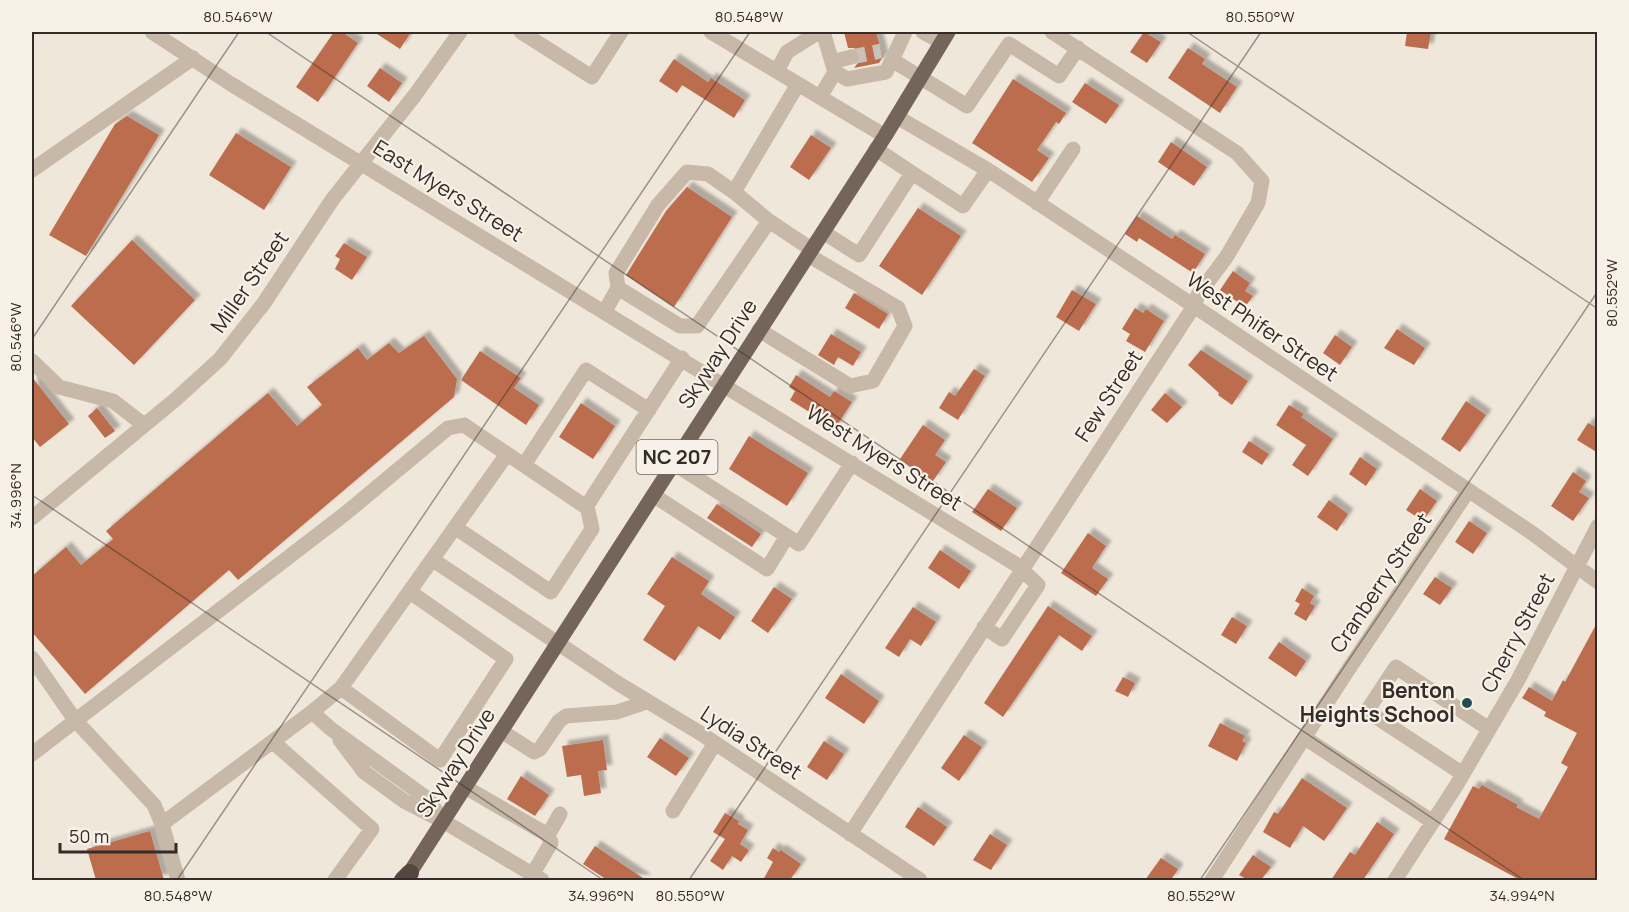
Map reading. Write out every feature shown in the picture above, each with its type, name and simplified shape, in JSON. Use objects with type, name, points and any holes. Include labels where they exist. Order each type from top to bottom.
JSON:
[{"type":"main road","name":"Skyway Drive","points":[[406,878],[885,136],[945,37]]},
{"type":"street","name":"East Myers Street","points":[[152,32],[231,84],[724,384]]},
{"type":"street","name":"Miller Street","points":[[32,518],[220,359],[264,303],[333,200],[460,32]]},
{"type":"street","points":[[521,32],[592,77],[621,32]]},
{"type":"street","points":[[711,32],[885,136]]},
{"type":"street","points":[[777,71],[788,52],[821,32],[833,67],[847,79],[886,72],[890,53],[905,32]]},
{"type":"street","points":[[923,32],[945,37]]},
{"type":"street","points":[[890,53],[921,77],[966,106],[1009,44],[1059,76],[1072,44],[1052,32]]},
{"type":"street","name":"Few Street","points":[[850,834],[1194,306],[1198,295],[1227,256],[1258,202],[1262,181],[1237,153],[1072,44]]},
{"type":"street","points":[[820,97],[833,67],[851,57]]},
{"type":"street","points":[[32,170],[193,58]]},
{"type":"street","points":[[734,192],[798,84]]},
{"type":"street","name":"West Phifer Street","points":[[897,117],[988,170],[1194,306],[1578,566],[1598,582]]},
{"type":"street","points":[[876,149],[963,206],[988,170]]},
{"type":"street","points":[[1037,203],[1073,149]]},
{"type":"street","points":[[605,311],[618,288],[616,273],[658,205],[687,172],[708,174],[810,252],[898,308],[905,326],[873,381],[850,386],[759,330]]},
{"type":"street","points":[[823,231],[859,255],[912,173]]},
{"type":"street","points":[[618,288],[680,326],[697,326],[769,221]]},
{"type":"street","points":[[586,506],[682,358]]},
{"type":"street","points":[[32,361],[59,387],[113,401],[144,425]]},
{"type":"street","points":[[524,465],[586,370],[649,410]]},
{"type":"street","name":"West Myers Street","points":[[724,384],[1022,569]]},
{"type":"street","points":[[32,754],[346,513],[448,428],[464,425],[586,506],[592,529],[551,592],[456,528]]},
{"type":"street","points":[[162,824],[273,742],[341,688],[507,454]]},
{"type":"street","points":[[674,463],[799,544],[852,463]]},
{"type":"street","name":"Cranberry Street","points":[[1212,880],[1348,670],[1468,491]]},
{"type":"street","points":[[653,495],[767,569],[787,536]]},
{"type":"street","name":"Cherry Street","points":[[1395,880],[1463,774],[1518,680],[1598,526]]},
{"type":"street","name":"Lydia Street","points":[[433,560],[557,644],[715,744],[920,880]]},
{"type":"street","points":[[984,627],[1002,639],[1038,585],[1022,569]]},
{"type":"street","points":[[341,688],[440,760],[506,659],[410,592]]},
{"type":"street","points":[[32,658],[75,720],[154,805],[162,824],[178,880]]},
{"type":"street","points":[[1463,774],[1367,711],[1396,667],[1489,729]]},
{"type":"street","points":[[501,731],[534,752],[540,749],[559,721],[566,716],[617,712],[647,702]]},
{"type":"street","points":[[312,712],[331,729],[364,772],[404,801],[443,821],[537,878],[551,843],[548,836],[465,787]]},
{"type":"street","points":[[1305,738],[1433,822]]},
{"type":"street","points":[[273,742],[372,830],[335,880]]},
{"type":"street","points":[[673,811],[715,744]]},
{"type":"street","points":[[548,836],[560,814]]},
{"type":"building","points":[[334,32],[342,32],[358,43],[318,102],[296,87]]},
{"type":"building","points":[[374,32],[411,32],[400,49]]},
{"type":"building","points":[[844,32],[863,32],[863,34],[876,32],[883,57],[879,63],[854,68],[860,60],[860,54],[854,48],[848,48]]},
{"type":"building","points":[[1144,32],[1161,42],[1147,63],[1130,52]]},
{"type":"building","points":[[1407,32],[1431,32],[1428,49],[1405,46]]},
{"type":"building","points":[[1188,48],[1205,59],[1202,64],[1237,87],[1220,113],[1168,78]]},
{"type":"building","points":[[674,59],[708,82],[711,78],[745,100],[734,118],[682,85],[677,93],[659,81]]},
{"type":"building","points":[[380,68],[402,83],[389,102],[367,86]]},
{"type":"building","points":[[1013,79],[1066,113],[1059,124],[1056,122],[1037,150],[1049,158],[1032,182],[972,143]]},
{"type":"building","points":[[1085,83],[1119,105],[1106,124],[1072,102]]},
{"type":"building","points":[[127,116],[159,135],[86,256],[49,235],[115,124]]},
{"type":"building","points":[[236,133],[291,167],[264,210],[209,175]]},
{"type":"building","points":[[811,135],[831,148],[809,180],[790,167]]},
{"type":"building","points":[[1171,142],[1207,167],[1194,186],[1158,162]]},
{"type":"building","points":[[687,187],[732,217],[674,307],[626,275],[666,211]]},
{"type":"building","points":[[918,208],[961,236],[922,295],[879,266]]},
{"type":"building","points":[[1137,216],[1172,239],[1175,235],[1205,254],[1193,273],[1139,238],[1137,242],[1125,234]]},
{"type":"building","points":[[132,240],[195,300],[134,365],[71,306]]},
{"type":"building","points":[[344,243],[367,257],[352,280],[335,269],[340,259],[335,256]]},
{"type":"building","points":[[1233,271],[1250,283],[1245,291],[1253,296],[1245,307],[1220,290]]},
{"type":"building","points":[[1072,290],[1096,304],[1079,331],[1056,317]]},
{"type":"building","points":[[854,293],[888,314],[879,329],[845,308]]},
{"type":"building","points":[[1135,308],[1143,313],[1146,309],[1164,321],[1145,352],[1126,341],[1130,334],[1122,329]]},
{"type":"building","points":[[1397,329],[1425,348],[1414,365],[1384,348]]},
{"type":"building","points":[[831,334],[861,352],[853,366],[838,357],[834,365],[818,355]]},
{"type":"building","points":[[1335,335],[1352,347],[1340,365],[1323,353]]},
{"type":"building","points":[[424,336],[457,379],[454,397],[238,580],[229,570],[85,694],[32,632],[32,576],[66,547],[81,565],[113,539],[106,531],[268,393],[297,426],[322,405],[307,387],[358,348],[367,360],[389,343],[399,353]]},
{"type":"building","points":[[1201,350],[1248,381],[1232,405],[1218,395],[1219,393],[1188,365]]},
{"type":"building","points":[[480,351],[521,378],[514,388],[539,405],[526,425],[461,380]]},
{"type":"building","points":[[974,369],[985,376],[958,420],[939,408],[949,392],[955,396]]},
{"type":"building","points":[[796,375],[830,397],[834,391],[852,402],[832,433],[816,423],[819,418],[790,400],[795,391],[789,387]]},
{"type":"building","points":[[32,377],[69,424],[40,447],[32,437]]},
{"type":"building","points":[[1165,393],[1182,407],[1167,423],[1151,410]]},
{"type":"building","points":[[1466,401],[1486,415],[1460,452],[1441,439]]},
{"type":"building","points":[[581,403],[615,426],[593,459],[559,437]]},
{"type":"building","points":[[1289,405],[1304,414],[1301,417],[1333,439],[1308,476],[1292,465],[1306,445],[1276,425]]},
{"type":"building","points":[[97,408],[115,431],[105,438],[88,416]]},
{"type":"building","points":[[1588,423],[1598,428],[1598,453],[1577,440]]},
{"type":"building","points":[[923,425],[945,440],[935,455],[946,462],[933,481],[900,459]]},
{"type":"building","points":[[749,436],[808,473],[787,506],[729,469]]},
{"type":"building","points":[[1249,441],[1269,454],[1262,465],[1242,452]]},
{"type":"building","points":[[1360,457],[1377,469],[1366,486],[1349,474]]},
{"type":"building","points":[[1573,472],[1586,481],[1579,492],[1589,498],[1573,521],[1551,506]]},
{"type":"building","points":[[988,489],[1017,508],[1001,531],[972,512]]},
{"type":"building","points":[[1420,489],[1437,501],[1423,521],[1406,510]]},
{"type":"building","points":[[1329,500],[1348,514],[1337,531],[1317,517]]},
{"type":"building","points":[[717,504],[761,534],[752,547],[707,518]]},
{"type":"building","points":[[1469,521],[1487,533],[1473,554],[1455,542]]},
{"type":"building","points":[[1088,533],[1106,546],[1092,568],[1108,579],[1096,596],[1061,573]]},
{"type":"building","points":[[940,550],[971,571],[959,589],[928,568]]},
{"type":"building","points":[[672,557],[709,581],[701,594],[735,617],[720,640],[698,626],[675,661],[643,640],[665,606],[647,594]]},
{"type":"building","points":[[1435,577],[1452,588],[1440,605],[1423,594]]},
{"type":"building","points":[[774,587],[792,599],[768,633],[751,621]]},
{"type":"building","points":[[1302,588],[1314,596],[1310,603],[1315,606],[1306,621],[1294,614],[1300,604],[1295,601]]},
{"type":"building","points":[[1048,606],[1092,636],[1082,651],[1059,635],[1003,717],[984,703]]},
{"type":"building","points":[[913,607],[936,622],[921,646],[910,639],[899,657],[885,648]]},
{"type":"building","points":[[1232,617],[1247,626],[1236,644],[1221,635]]},
{"type":"building","points":[[1598,621],[1598,880],[1520,880],[1444,839],[1473,786],[1479,789],[1482,785],[1539,819],[1568,767],[1561,763],[1577,733],[1544,716],[1546,712],[1522,698],[1529,687],[1552,701]]},
{"type":"building","points":[[1279,642],[1306,661],[1296,677],[1268,658]]},
{"type":"building","points":[[841,674],[879,701],[864,724],[825,698]]},
{"type":"building","points":[[1123,677],[1135,683],[1128,697],[1115,691]]},
{"type":"building","points":[[1220,723],[1245,736],[1242,741],[1246,743],[1237,761],[1208,746]]},
{"type":"building","points":[[964,735],[982,747],[959,781],[941,768]]},
{"type":"building","points":[[660,738],[689,758],[676,776],[647,757]]},
{"type":"building","points":[[603,740],[607,770],[598,771],[601,793],[584,796],[581,775],[567,777],[562,746]]},
{"type":"building","points":[[824,741],[844,754],[827,780],[807,767]]},
{"type":"building","points":[[521,776],[549,795],[535,816],[507,799]]},
{"type":"building","points":[[1302,778],[1347,808],[1324,841],[1303,826],[1290,848],[1263,832],[1274,812],[1278,814]]},
{"type":"building","points":[[918,807],[947,827],[934,846],[905,827]]},
{"type":"building","points":[[725,813],[739,821],[738,824],[748,830],[740,844],[749,850],[741,862],[732,856],[723,870],[710,861],[725,839],[713,832]]},
{"type":"building","points":[[1377,822],[1394,834],[1363,880],[1331,880],[1350,852],[1355,855]]},
{"type":"building","points":[[150,831],[164,880],[96,880],[87,849]]},
{"type":"building","points":[[990,834],[1007,845],[991,870],[973,860]]},
{"type":"building","points":[[595,846],[646,880],[607,880],[583,864]]},
{"type":"building","points":[[773,848],[779,852],[781,850],[801,864],[790,880],[763,880],[773,862],[767,858]]},
{"type":"building","points":[[1253,855],[1271,867],[1261,880],[1248,880],[1239,875]]},
{"type":"building","points":[[1161,858],[1178,869],[1171,880],[1145,880]]},
{"type":"tunnel","points":[[851,57],[881,51]]},
{"type":"place","name":"Benton Heights School","points":[[1467,703]]}]
